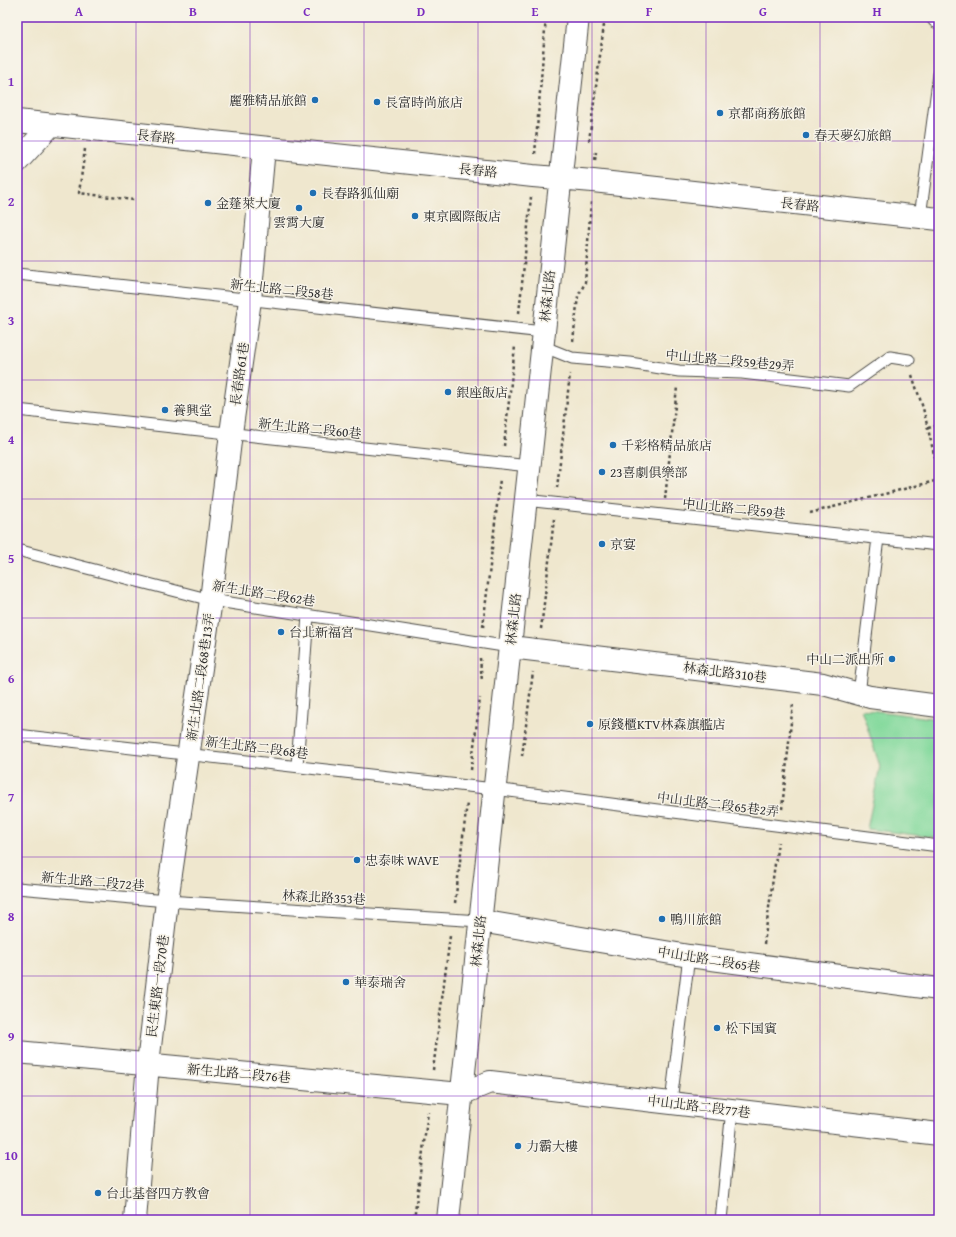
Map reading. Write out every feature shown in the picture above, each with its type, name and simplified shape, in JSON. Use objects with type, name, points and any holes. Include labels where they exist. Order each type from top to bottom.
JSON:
[{"type":"street","name":"林森北路","points":[[448,1220],[578,17]]},
{"type":"street","name":"長春路","points":[[17,121],[930,218]]},
{"type":"street","points":[[17,162],[51,125]]},
{"type":"street","name":"長春路61巷","points":[[211,600],[231,433],[250,300],[264,148]]},
{"type":"street","name":"新生北路二段68巷13弄","points":[[188,753],[211,600]]},
{"type":"street","name":"林森北路310巷","points":[[510,646],[823,684],[870,697],[939,706]]},
{"type":"street","name":"民生東路一段70巷","points":[[135,1220],[148,1064],[167,901],[188,753]]},
{"type":"street","name":"中山北路二段65巷","points":[[480,921],[689,956],[939,989]]},
{"type":"street","name":"新生北路二段76巷","points":[[17,1052],[461,1094]]},
{"type":"street","name":"中山北路二段77巷","points":[[461,1094],[490,1082],[939,1134]]},
{"type":"lane","points":[[930,218],[939,74]]},
{"type":"lane","name":"新生北路二段58巷","points":[[17,274],[517,329],[542,339]]},
{"type":"lane","name":"中山北路二段59巷29弄","points":[[542,339],[572,358],[630,363],[679,371],[742,373],[849,386],[890,357],[909,360]]},
{"type":"lane","name":"新生北路二段60巷","points":[[17,410],[529,466]]},
{"type":"lane","name":"中山北路二段59巷","points":[[525,500],[939,545]]},
{"type":"lane","points":[[859,694],[878,538]]},
{"type":"lane","name":"新生北路二段62巷","points":[[17,550],[211,600],[510,646]]},
{"type":"lane","points":[[297,766],[308,615]]},
{"type":"lane","name":"新生北路二段68巷","points":[[17,735],[188,753],[494,789]]},
{"type":"lane","name":"中山北路二段65巷2弄","points":[[494,789],[939,846]]},
{"type":"lane","name":"新生北路二段72巷","points":[[17,888],[167,901]]},
{"type":"lane","name":"林森北路353巷","points":[[167,901],[480,921]]},
{"type":"lane","points":[[671,1102],[689,956]]},
{"type":"lane","points":[[721,1220],[732,1109]]},
{"type":"path","points":[[482,688],[481,642],[533,176],[546,17]]},
{"type":"path","points":[[589,142],[605,17]]},
{"type":"path","points":[[88,129],[80,193],[134,200]]},
{"type":"path","points":[[909,360],[928,428],[939,475]]},
{"type":"path","points":[[664,507],[679,371]]},
{"type":"path","points":[[928,428],[939,425]]},
{"type":"path","points":[[787,528],[788,518],[939,480]]},
{"type":"path","points":[[414,1220],[481,695]]},
{"type":"green space","points":[[861,709],[939,719],[939,838],[867,829],[880,766]]},
{"type":"place","name":"麗雅精品旅館","points":[[315,100]]},
{"type":"place","name":"長富時尚旅店","points":[[377,102]]},
{"type":"place","name":"京都商務旅館","points":[[720,113]]},
{"type":"place","name":"春天夢幻旅館","points":[[806,135]]},
{"type":"place","name":"長春路狐仙廟","points":[[313,193]]},
{"type":"place","name":"金蓬萊大廈","points":[[208,203]]},
{"type":"place","name":"雲霄大廈","points":[[299,208]]},
{"type":"place","name":"東京國際飯店","points":[[415,216]]},
{"type":"place","name":"銀座飯店","points":[[448,392]]},
{"type":"place","name":"養興堂","points":[[165,410]]},
{"type":"place","name":"千彩格精品旅店","points":[[613,445]]},
{"type":"place","name":"23喜劇俱樂部","points":[[602,472]]},
{"type":"place","name":"京宴","points":[[602,544]]},
{"type":"place","name":"台北新福宮","points":[[281,632]]},
{"type":"place","name":"中山二派出所","points":[[892,659]]},
{"type":"place","name":"原錢櫃KTV林森旗艦店","points":[[590,724]]},
{"type":"place","name":"忠泰味 WAVE","points":[[357,860]]},
{"type":"place","name":"鴨川旅館","points":[[662,919]]},
{"type":"place","name":"華泰瑞舍","points":[[346,982]]},
{"type":"place","name":"松下国賓","points":[[717,1028]]},
{"type":"place","name":"力霸大樓","points":[[518,1146]]},
{"type":"place","name":"台北基督四方教會","points":[[98,1193]]}]
